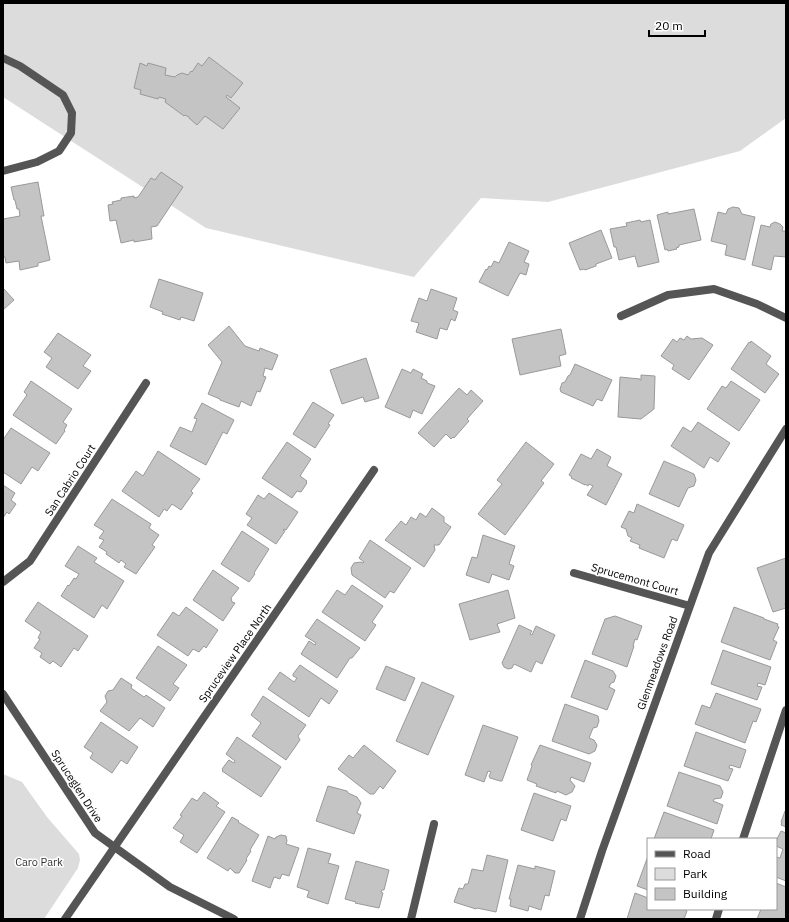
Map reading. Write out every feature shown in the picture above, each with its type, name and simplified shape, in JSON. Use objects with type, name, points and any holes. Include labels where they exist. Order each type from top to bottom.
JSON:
[{"type":"street","points":[[3,58],[20,66],[63,95],[72,113],[71,133],[59,150],[37,162],[3,171]]},
{"type":"street","points":[[621,316],[668,295],[714,289],[757,304],[786,318]]},
{"type":"street","name":"San Cabrio Court","points":[[3,582],[30,561],[146,383]]},
{"type":"street","name":"Glenmeadows Road","points":[[580,919],[602,851],[709,552],[786,429]]},
{"type":"street","name":"Spruceview Place North","points":[[65,919],[374,470]]},
{"type":"street","name":"Sprucemont Court","points":[[574,573],[690,606]]},
{"type":"street","name":"Spruceglen Drive","points":[[3,694],[94,833],[170,887],[234,919]]},
{"type":"street","points":[[743,838],[786,710]]},
{"type":"street","points":[[412,919],[434,824]]},
{"type":"green space","points":[[3,3],[786,3],[786,118],[740,151],[548,202],[481,198],[414,277],[206,228],[3,97]]},
{"type":"green space","name":"Caro Park","points":[[3,774],[22,782],[47,817],[79,854],[80,860],[78,868],[44,919],[3,919]]},
{"type":"building","points":[[209,57],[243,83],[231,98],[227,95],[226,97],[240,108],[223,129],[205,116],[197,125],[189,117],[184,116],[165,102],[166,99],[159,97],[158,99],[140,94],[141,90],[134,88],[140,63],[147,66],[148,63],[166,68],[165,75],[175,77],[182,73],[188,75],[198,63],[202,66]]},
{"type":"building","points":[[161,172],[183,187],[157,226],[151,227],[152,239],[134,242],[134,240],[121,243],[116,220],[110,221],[108,205],[113,204],[112,202],[121,200],[121,198],[134,196],[134,198],[138,197],[151,178],[155,180]]},
{"type":"building","points":[[38,182],[44,216],[41,216],[50,260],[38,263],[38,266],[20,270],[19,261],[6,263],[5,257],[3,257],[3,219],[20,216],[11,187]]},
{"type":"building","points":[[733,207],[739,208],[742,214],[755,217],[745,260],[725,255],[727,245],[711,241],[718,212],[726,214],[728,209]]},
{"type":"building","points":[[694,209],[701,240],[679,245],[679,247],[676,248],[677,249],[668,251],[667,249],[665,250],[657,215],[668,212],[668,214]]},
{"type":"building","points":[[640,220],[641,222],[650,220],[659,262],[638,267],[635,256],[619,260],[610,229],[627,226],[626,223]]},
{"type":"building","points":[[775,222],[783,227],[782,231],[786,231],[786,257],[774,256],[771,270],[752,265],[761,225],[770,227],[771,224]]},
{"type":"building","points":[[601,230],[612,258],[596,264],[596,266],[585,270],[580,270],[569,243]]},
{"type":"building","points":[[509,242],[529,251],[524,262],[529,264],[526,275],[520,273],[508,296],[479,282],[486,269],[487,270],[489,266],[491,267],[494,261],[499,263]]},
{"type":"building","points":[[159,279],[203,293],[194,321],[181,317],[180,320],[162,314],[163,312],[150,307]]},
{"type":"building","points":[[3,288],[14,300],[3,310]]},
{"type":"building","points":[[431,289],[457,298],[453,310],[458,312],[455,321],[451,319],[447,330],[440,328],[437,339],[416,332],[419,323],[411,321],[419,298],[427,301]]},
{"type":"building","points":[[229,326],[245,346],[259,351],[260,348],[278,355],[272,370],[265,368],[263,376],[266,377],[260,392],[257,391],[251,406],[241,401],[239,407],[208,394],[222,362],[208,345]]},
{"type":"building","points":[[561,329],[566,354],[559,356],[561,366],[520,375],[512,339]]},
{"type":"building","points":[[58,333],[91,355],[83,366],[91,371],[78,389],[46,367],[52,358],[44,352]]},
{"type":"building","points":[[687,336],[691,339],[702,338],[713,345],[689,380],[672,369],[674,365],[661,356],[673,339],[677,342],[680,338],[684,340]]},
{"type":"building","points":[[751,341],[771,356],[766,364],[779,374],[765,393],[731,369]]},
{"type":"building","points":[[366,358],[379,398],[365,402],[363,397],[342,404],[330,370]]},
{"type":"building","points":[[575,364],[612,380],[602,401],[597,399],[593,406],[561,392],[560,389],[562,383],[565,382],[570,375]]},
{"type":"building","points":[[402,369],[411,373],[413,369],[423,374],[421,378],[427,381],[427,383],[435,386],[422,414],[413,410],[410,418],[385,407]]},
{"type":"building","points":[[641,375],[655,376],[654,409],[641,419],[618,417],[620,377],[641,380]]},
{"type":"building","points":[[31,381],[72,409],[63,422],[67,425],[64,430],[65,431],[56,444],[13,415],[27,395],[24,392]]},
{"type":"building","points":[[731,381],[760,400],[739,431],[707,409],[722,386],[726,388]]},
{"type":"building","points":[[459,388],[467,395],[471,390],[483,401],[467,419],[469,421],[454,438],[453,437],[451,439],[446,434],[434,447],[418,433]]},
{"type":"building","points":[[313,402],[334,415],[328,424],[330,425],[315,448],[293,434]]},
{"type":"building","points":[[202,403],[234,420],[227,434],[223,432],[206,465],[170,446],[180,427],[192,432],[197,419],[194,418]]},
{"type":"building","points":[[698,422],[730,443],[718,462],[710,457],[704,468],[671,446],[683,427],[691,432]]},
{"type":"building","points":[[11,428],[50,453],[38,471],[32,467],[21,484],[3,472],[3,440]]},
{"type":"building","points":[[287,442],[311,459],[300,476],[307,481],[307,483],[301,492],[297,491],[292,498],[262,478]]},
{"type":"building","points":[[526,442],[554,464],[541,481],[544,483],[505,535],[478,514],[502,484],[497,480]]},
{"type":"building","points":[[597,449],[611,457],[607,466],[622,474],[606,505],[587,495],[593,486],[589,484],[588,486],[585,485],[571,478],[572,477],[569,475],[581,454],[591,459]]},
{"type":"building","points":[[158,451],[200,479],[191,491],[193,493],[181,510],[172,504],[167,511],[164,509],[159,517],[122,491],[136,471],[143,476]]},
{"type":"building","points":[[664,461],[694,474],[696,480],[694,486],[688,488],[679,507],[649,494]]},
{"type":"building","points":[[3,485],[15,493],[11,500],[16,504],[9,514],[7,512],[3,518]]},
{"type":"building","points":[[269,493],[298,512],[286,530],[283,530],[285,531],[276,544],[247,525],[252,518],[246,514],[258,495],[264,499]]},
{"type":"building","points":[[112,499],[151,524],[149,528],[159,535],[152,545],[155,547],[136,574],[124,567],[126,564],[121,560],[119,563],[99,547],[104,540],[99,538],[104,531],[94,525]]},
{"type":"building","points":[[637,504],[684,525],[677,541],[672,539],[664,558],[639,548],[640,545],[630,541],[632,538],[628,536],[626,529],[621,527],[629,511],[634,513]]},
{"type":"building","points":[[432,508],[444,517],[444,522],[451,527],[439,545],[434,545],[435,550],[424,567],[385,540],[401,521],[406,525],[411,517],[416,520],[420,513],[426,517]]},
{"type":"building","points":[[242,531],[269,549],[249,582],[221,564]]},
{"type":"building","points":[[483,535],[515,546],[509,564],[514,566],[509,580],[492,574],[489,583],[466,575],[472,557],[477,558]]},
{"type":"building","points":[[370,540],[411,568],[394,593],[390,591],[385,598],[352,575],[351,568],[354,563],[364,562],[359,558]]},
{"type":"building","points":[[78,546],[97,558],[94,562],[124,581],[107,609],[102,605],[94,618],[61,596],[68,585],[69,586],[74,578],[76,579],[79,574],[65,566]]},
{"type":"building","points":[[786,558],[786,608],[773,612],[757,568]]},
{"type":"building","points":[[213,570],[239,588],[231,598],[232,602],[235,603],[223,621],[193,600]]},
{"type":"building","points":[[352,585],[383,606],[372,622],[376,625],[365,641],[322,612],[337,590],[345,595]]},
{"type":"building","points":[[508,590],[515,618],[497,624],[500,632],[470,640],[459,604]]},
{"type":"building","points":[[38,602],[88,636],[78,651],[74,648],[61,667],[53,661],[50,664],[40,657],[42,653],[34,648],[40,639],[38,638],[41,632],[25,621]]},
{"type":"building","points":[[186,607],[218,630],[206,648],[204,646],[199,652],[193,649],[188,656],[157,635],[173,612],[179,616]]},
{"type":"building","points":[[734,607],[778,624],[777,626],[779,627],[773,640],[777,642],[770,660],[721,642]]},
{"type":"building","points":[[615,616],[642,626],[637,640],[635,639],[627,667],[592,654],[605,619]]},
{"type":"building","points":[[317,619],[360,648],[352,658],[350,658],[337,678],[301,654],[309,641],[315,645],[316,643],[305,636]]},
{"type":"building","points":[[519,625],[532,631],[530,634],[532,635],[536,626],[555,635],[542,664],[536,661],[531,672],[514,664],[512,668],[508,669],[504,667],[502,663]]},
{"type":"building","points":[[158,646],[187,665],[173,684],[179,688],[170,701],[136,678]]},
{"type":"building","points":[[723,650],[771,667],[765,685],[758,683],[757,686],[762,687],[757,700],[711,684]]},
{"type":"building","points":[[585,660],[613,671],[616,676],[614,682],[611,683],[609,687],[615,690],[607,710],[571,697]]},
{"type":"building","points":[[300,665],[338,691],[329,704],[321,698],[309,717],[268,689],[280,672],[294,682],[297,678],[293,676],[293,674]]},
{"type":"building","points":[[386,666],[415,678],[405,701],[376,689]]},
{"type":"building","points":[[121,678],[132,685],[131,688],[144,697],[146,695],[165,708],[153,727],[140,718],[129,731],[100,711],[107,702],[105,696],[108,691],[113,690]]},
{"type":"building","points":[[422,682],[454,696],[428,755],[396,741]]},
{"type":"building","points":[[716,693],[761,709],[756,722],[753,721],[745,743],[695,724],[702,705],[710,708]]},
{"type":"building","points":[[263,696],[306,725],[298,736],[300,740],[286,760],[252,736],[261,723],[251,715]]},
{"type":"building","points":[[565,704],[598,716],[599,721],[597,727],[593,728],[589,738],[594,740],[597,745],[595,751],[589,754],[552,741]]},
{"type":"building","points":[[101,722],[138,747],[127,764],[121,760],[112,773],[90,758],[93,753],[84,747]]},
{"type":"building","points":[[483,725],[518,737],[502,781],[490,778],[489,776],[491,772],[488,771],[484,782],[465,775]]},
{"type":"building","points":[[696,732],[746,750],[740,768],[730,765],[729,768],[733,769],[728,781],[684,766]]},
{"type":"building","points":[[237,737],[281,767],[261,797],[222,771],[229,760],[234,763],[235,761],[226,754]]},
{"type":"building","points":[[364,745],[396,771],[383,789],[380,786],[374,794],[370,794],[338,769],[349,755],[353,758]]},
{"type":"building","points":[[540,745],[591,763],[584,782],[571,777],[570,780],[575,786],[572,792],[566,795],[557,791],[556,793],[536,786],[537,784],[527,780],[532,766],[531,765]]},
{"type":"building","points":[[679,772],[720,786],[723,792],[721,798],[714,799],[713,801],[723,805],[717,824],[667,806]]},
{"type":"building","points":[[328,786],[347,791],[348,793],[357,797],[361,803],[357,813],[361,815],[354,834],[316,821]]},
{"type":"building","points":[[204,792],[219,803],[216,806],[225,812],[197,853],[180,842],[184,835],[173,828],[192,798],[197,801]]},
{"type":"building","points":[[534,793],[571,806],[566,821],[561,819],[553,841],[521,830]]},
{"type":"building","points":[[786,811],[786,827],[781,825]]},
{"type":"building","points":[[664,812],[714,830],[711,838],[654,838]]},
{"type":"building","points":[[232,817],[259,835],[239,873],[235,873],[230,868],[228,871],[207,858]]},
{"type":"building","points":[[781,831],[786,833],[786,881],[777,877],[777,857],[780,858],[783,849],[777,846],[777,839]]},
{"type":"building","points":[[281,835],[286,836],[286,844],[299,848],[289,876],[282,874],[280,879],[274,877],[270,888],[252,881],[268,836],[275,839]]},
{"type":"building","points":[[308,848],[331,854],[328,863],[339,866],[328,904],[307,897],[309,891],[297,887]]},
{"type":"building","points":[[487,855],[508,860],[496,912],[476,909],[454,902],[459,888],[463,889],[465,884],[468,884],[472,869],[483,871]]},
{"type":"building","points":[[647,859],[647,890],[637,886]]},
{"type":"building","points":[[356,861],[389,870],[384,890],[381,892],[383,893],[379,908],[355,903],[356,902],[345,899]]},
{"type":"building","points":[[518,865],[535,869],[535,866],[555,871],[549,896],[545,895],[541,910],[529,906],[528,911],[510,906],[511,899],[509,899]]},
{"type":"building","points":[[777,883],[786,887],[786,919],[757,919],[761,910],[777,910]]},
{"type":"building","points":[[635,893],[647,898],[647,910],[687,911],[684,919],[627,919]]}]
